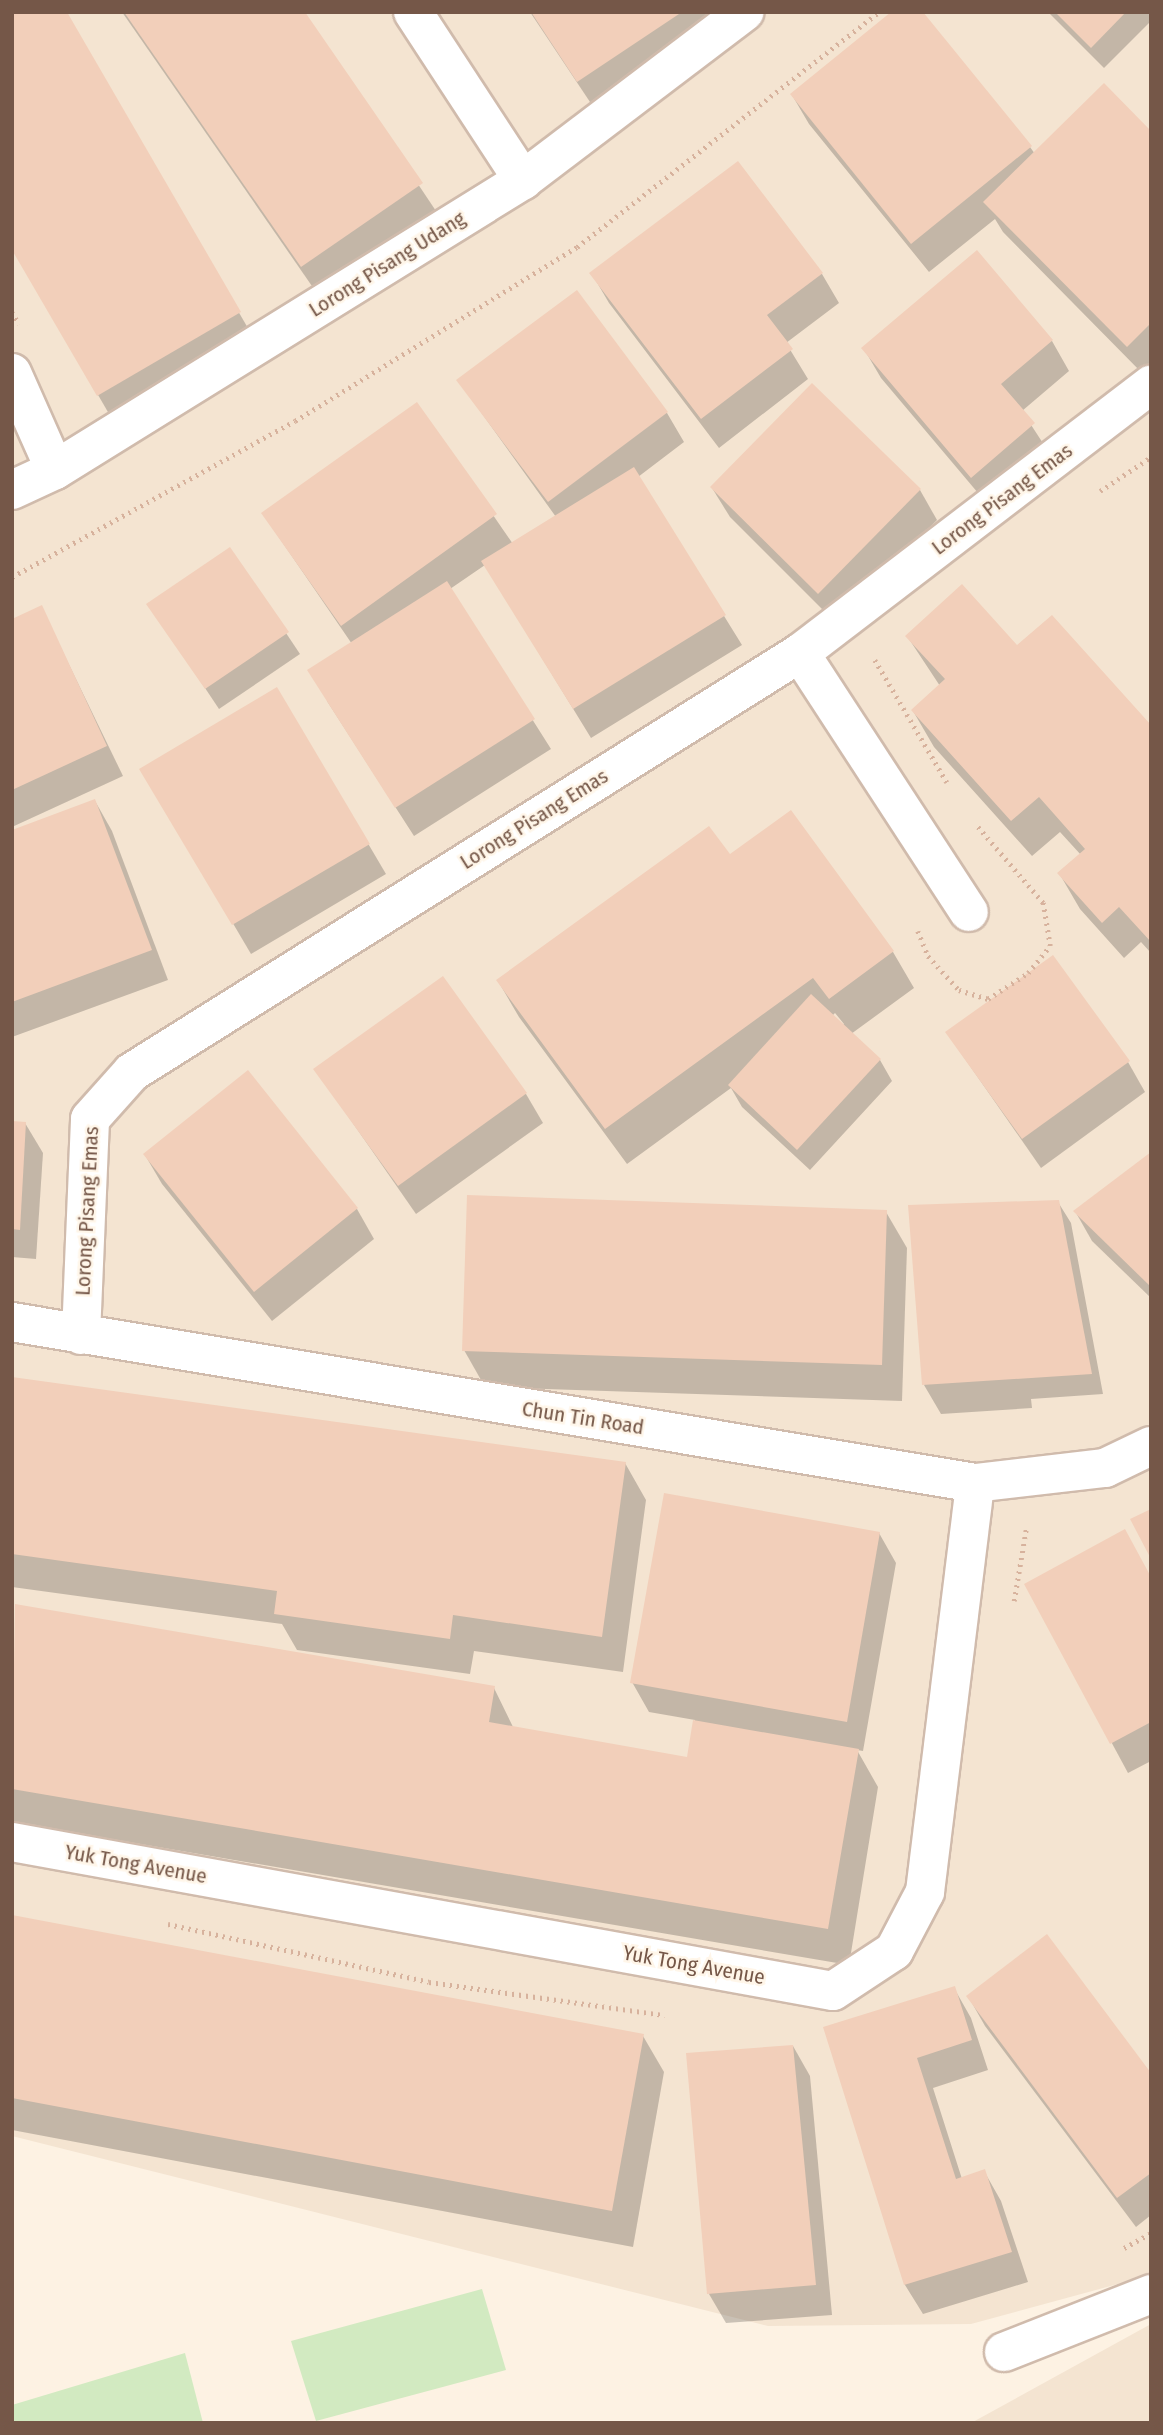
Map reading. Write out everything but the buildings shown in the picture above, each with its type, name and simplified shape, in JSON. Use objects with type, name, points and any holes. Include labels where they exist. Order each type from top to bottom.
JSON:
[{"type":"street","points":[[412,12],[523,180]]},
{"type":"street","name":"Lorong Pisang Udang","points":[[12,490],[55,470],[523,180],[744,12]]},
{"type":"street","points":[[12,373],[55,470]]},
{"type":"street","name":"Lorong Pisang Emas","points":[[81,1335],[90,1119],[132,1072],[800,653],[1151,385]]},
{"type":"street","points":[[800,653],[970,912]]},
{"type":"street","name":"Chun Tin Road","points":[[12,1322],[975,1483],[1105,1468],[1151,1446]]},
{"type":"street","name":"Yuk Tong Avenue","points":[[12,1842],[833,1991],[894,1951],[925,1892],[975,1483]]},
{"type":"street","points":[[1004,2353],[1151,2294]]},
{"type":"path","points":[[12,577],[295,421],[577,247],[879,12]]},
{"type":"shaded area","points":[[12,12],[1151,12],[1151,2275],[971,2324],[768,2326],[12,2136]]},
{"type":"shaded area","points":[[1151,2324],[1151,2423],[971,2423]]},
{"type":"green space","points":[[482,2289],[506,2370],[316,2421],[291,2341]]},
{"type":"green space","points":[[185,2353],[203,2423],[12,2423],[12,2405]]}]
